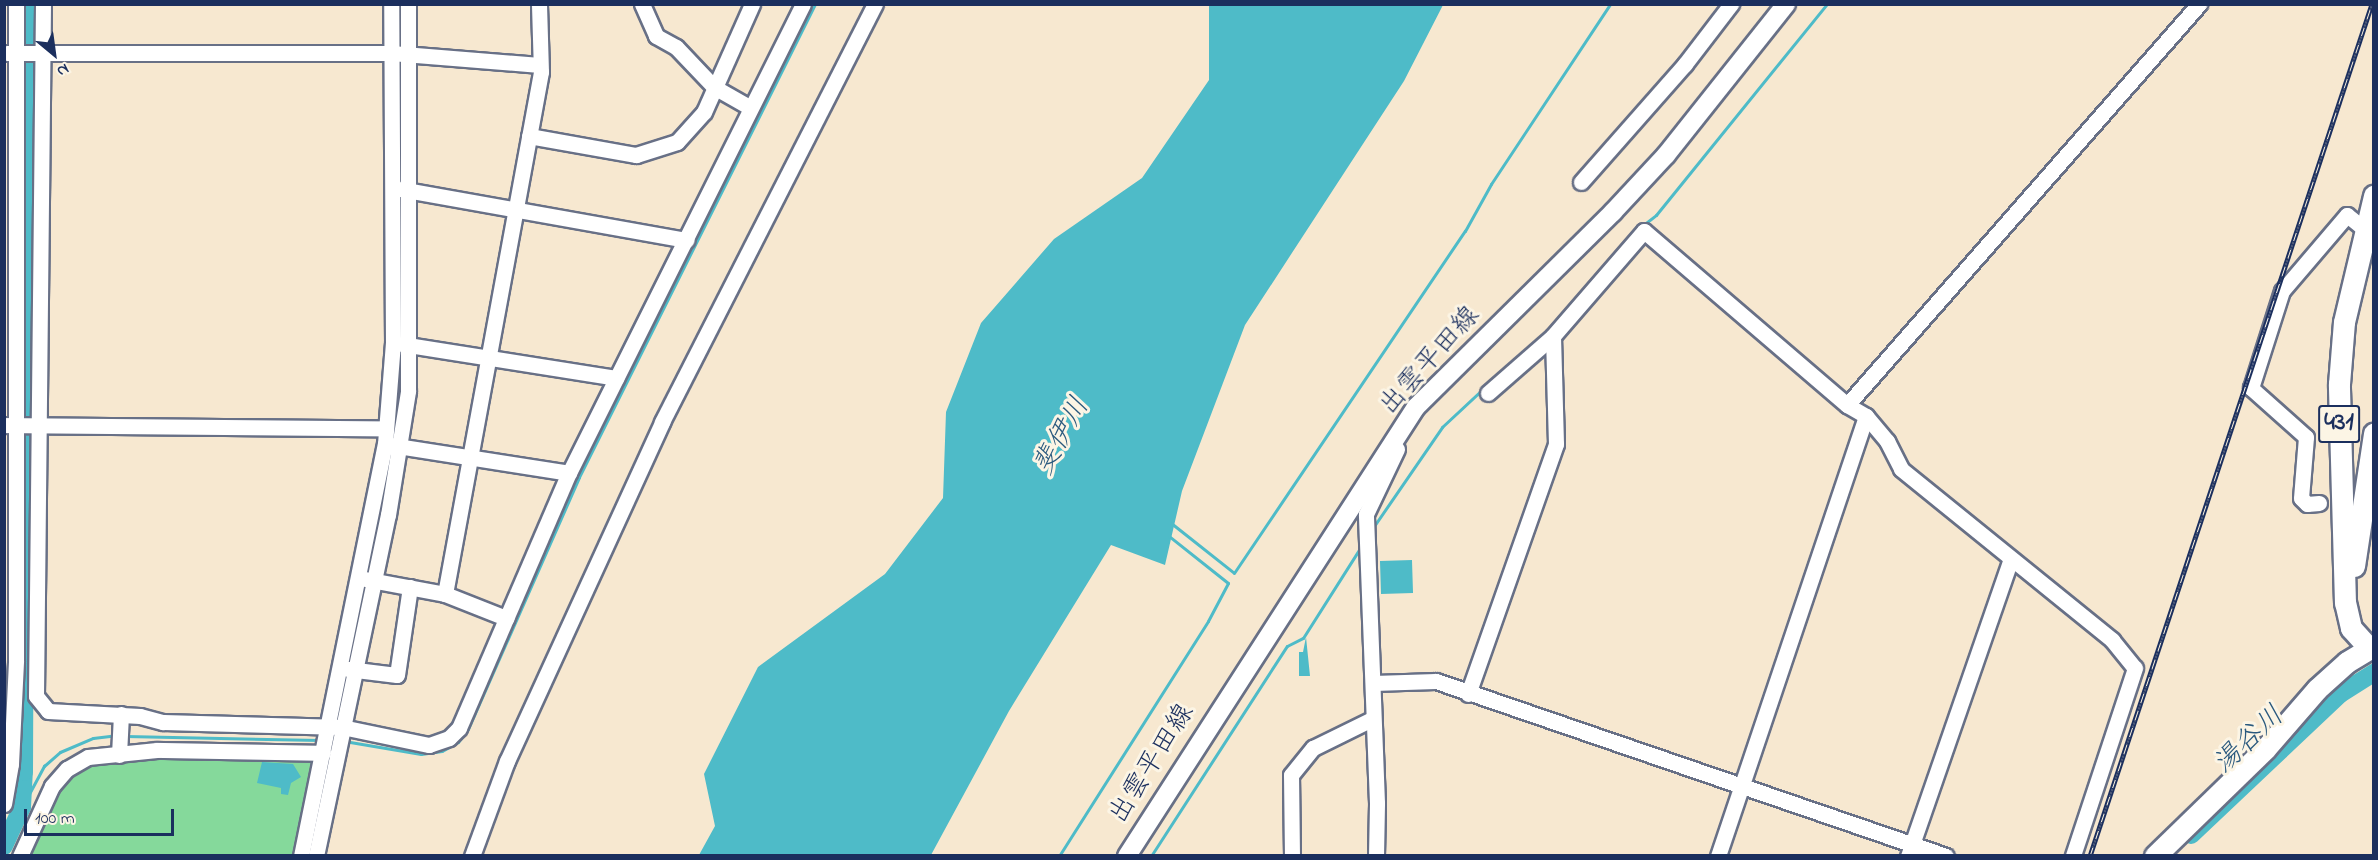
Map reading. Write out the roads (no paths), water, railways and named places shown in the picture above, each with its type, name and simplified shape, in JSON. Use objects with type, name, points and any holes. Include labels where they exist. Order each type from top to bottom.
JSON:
[{"type":"highway","name":"431","points":[[2371,647],[2351,628],[2345,603],[2340,474],[2340,356],[2363,228],[2373,196]]},
{"type":"highway","name":"431","points":[[2371,647],[2354,598],[2354,576],[2373,433]]},
{"type":"highway","points":[[2155,855],[2265,750],[2317,689],[2347,662],[2371,647]]},
{"type":"main road","name":"出雲平田線","points":[[1127,855],[1416,407],[1613,212],[1665,155],[1786,4]]},
{"type":"street","points":[[4,804],[11,764],[16,660],[9,425],[10,53],[16,4]]},
{"type":"street","points":[[43,4],[38,51],[35,425],[36,696],[48,711],[163,722],[335,726],[429,745],[449,738],[459,728],[569,473],[687,240],[749,107],[803,4]]},
{"type":"street","points":[[301,855],[314,826],[348,669],[375,580],[401,447],[411,345],[391,53],[391,4]]},
{"type":"street","points":[[348,669],[358,577],[385,444],[409,55],[408,4]]},
{"type":"street","points":[[445,594],[529,136],[540,65],[539,4]]},
{"type":"street","points":[[642,4],[656,36],[676,47],[714,87],[749,107]]},
{"type":"street","points":[[529,136],[636,155],[677,142],[704,112],[752,4]]},
{"type":"street","points":[[472,855],[507,761],[662,422],[875,4]]},
{"type":"street","points":[[1581,182],[1685,64],[1731,4]]},
{"type":"street","points":[[1847,405],[2199,4]]},
{"type":"street","points":[[10,53],[38,51],[391,53],[540,65]]},
{"type":"street","points":[[401,189],[687,240]]},
{"type":"street","points":[[2319,503],[2307,504],[2301,498],[2306,437],[2251,388],[2282,291],[2347,215],[2363,228]]},
{"type":"street","points":[[1488,393],[1553,336],[1644,231],[1847,405],[1866,416],[1887,441],[1901,469],[2112,640],[2135,668],[2073,855]]},
{"type":"street","points":[[1468,694],[1556,444],[1553,336]]},
{"type":"street","points":[[393,342],[616,378]]},
{"type":"street","points":[[1376,855],[1377,803],[1372,719],[1373,683],[1366,514],[1416,407]]},
{"type":"street","points":[[1718,855],[1866,416]]},
{"type":"street","points":[[9,425],[386,428]]},
{"type":"street","points":[[385,444],[569,473]]},
{"type":"street","points":[[1910,850],[2011,559]]},
{"type":"street","points":[[358,577],[445,594],[506,618]]},
{"type":"street","points":[[348,669],[397,675],[410,587]]},
{"type":"street","points":[[1373,683],[1436,681],[1468,694],[1742,787],[1910,850],[1946,855]]},
{"type":"street","points":[[120,753],[121,718]]},
{"type":"street","points":[[1292,855],[1291,775],[1313,748],[1372,719]]},
{"type":"street","points":[[315,855],[314,826],[323,753],[335,726]]},
{"type":"street","points":[[20,855],[52,786],[67,769],[88,757],[166,750],[323,753]]},
{"type":"water","name":"斐伊川","points":[[1209,5],[1443,5],[1404,81],[1245,325],[1182,491],[1165,565],[1111,545],[1009,711],[931,855],[699,855],[715,826],[704,774],[758,667],[885,574],[943,498],[946,412],[981,323],[1054,239],[1142,178],[1209,80]]},
{"type":"water","points":[[1412,560],[1413,593],[1381,594],[1380,561]]},
{"type":"water","points":[[1306,637],[1310,676],[1299,676],[1299,652],[1303,652]]},
{"type":"water","points":[[262,762],[293,764],[301,777],[291,783],[288,795],[281,794],[281,788],[257,783]]},
{"type":"waterway","points":[[4,846],[22,807],[24,772],[27,4]]},
{"type":"waterway","points":[[344,741],[421,754],[442,751],[458,742],[468,729],[579,477],[815,4]]},
{"type":"waterway","points":[[1171,523],[1234,573],[1465,231],[1491,184],[1610,4]]},
{"type":"waterway","points":[[1642,226],[1656,215],[1827,4]]},
{"type":"waterway","points":[[1372,529],[1442,427],[1502,371]]},
{"type":"waterway","points":[[1059,856],[1208,621],[1228,583],[1169,536]]},
{"type":"waterway","points":[[1151,856],[1287,646],[1303,638],[1362,545]]},
{"type":"waterway","name":"湯谷川","points":[[2191,835],[2340,694],[2374,673]]},
{"type":"waterway","points":[[330,754],[335,731]]},
{"type":"waterway","points":[[22,807],[44,766],[60,752],[93,738],[116,735]]},
{"type":"waterway","points":[[125,736],[320,740]]},
{"type":"railway","points":[[2090,856],[2372,4]]}]
